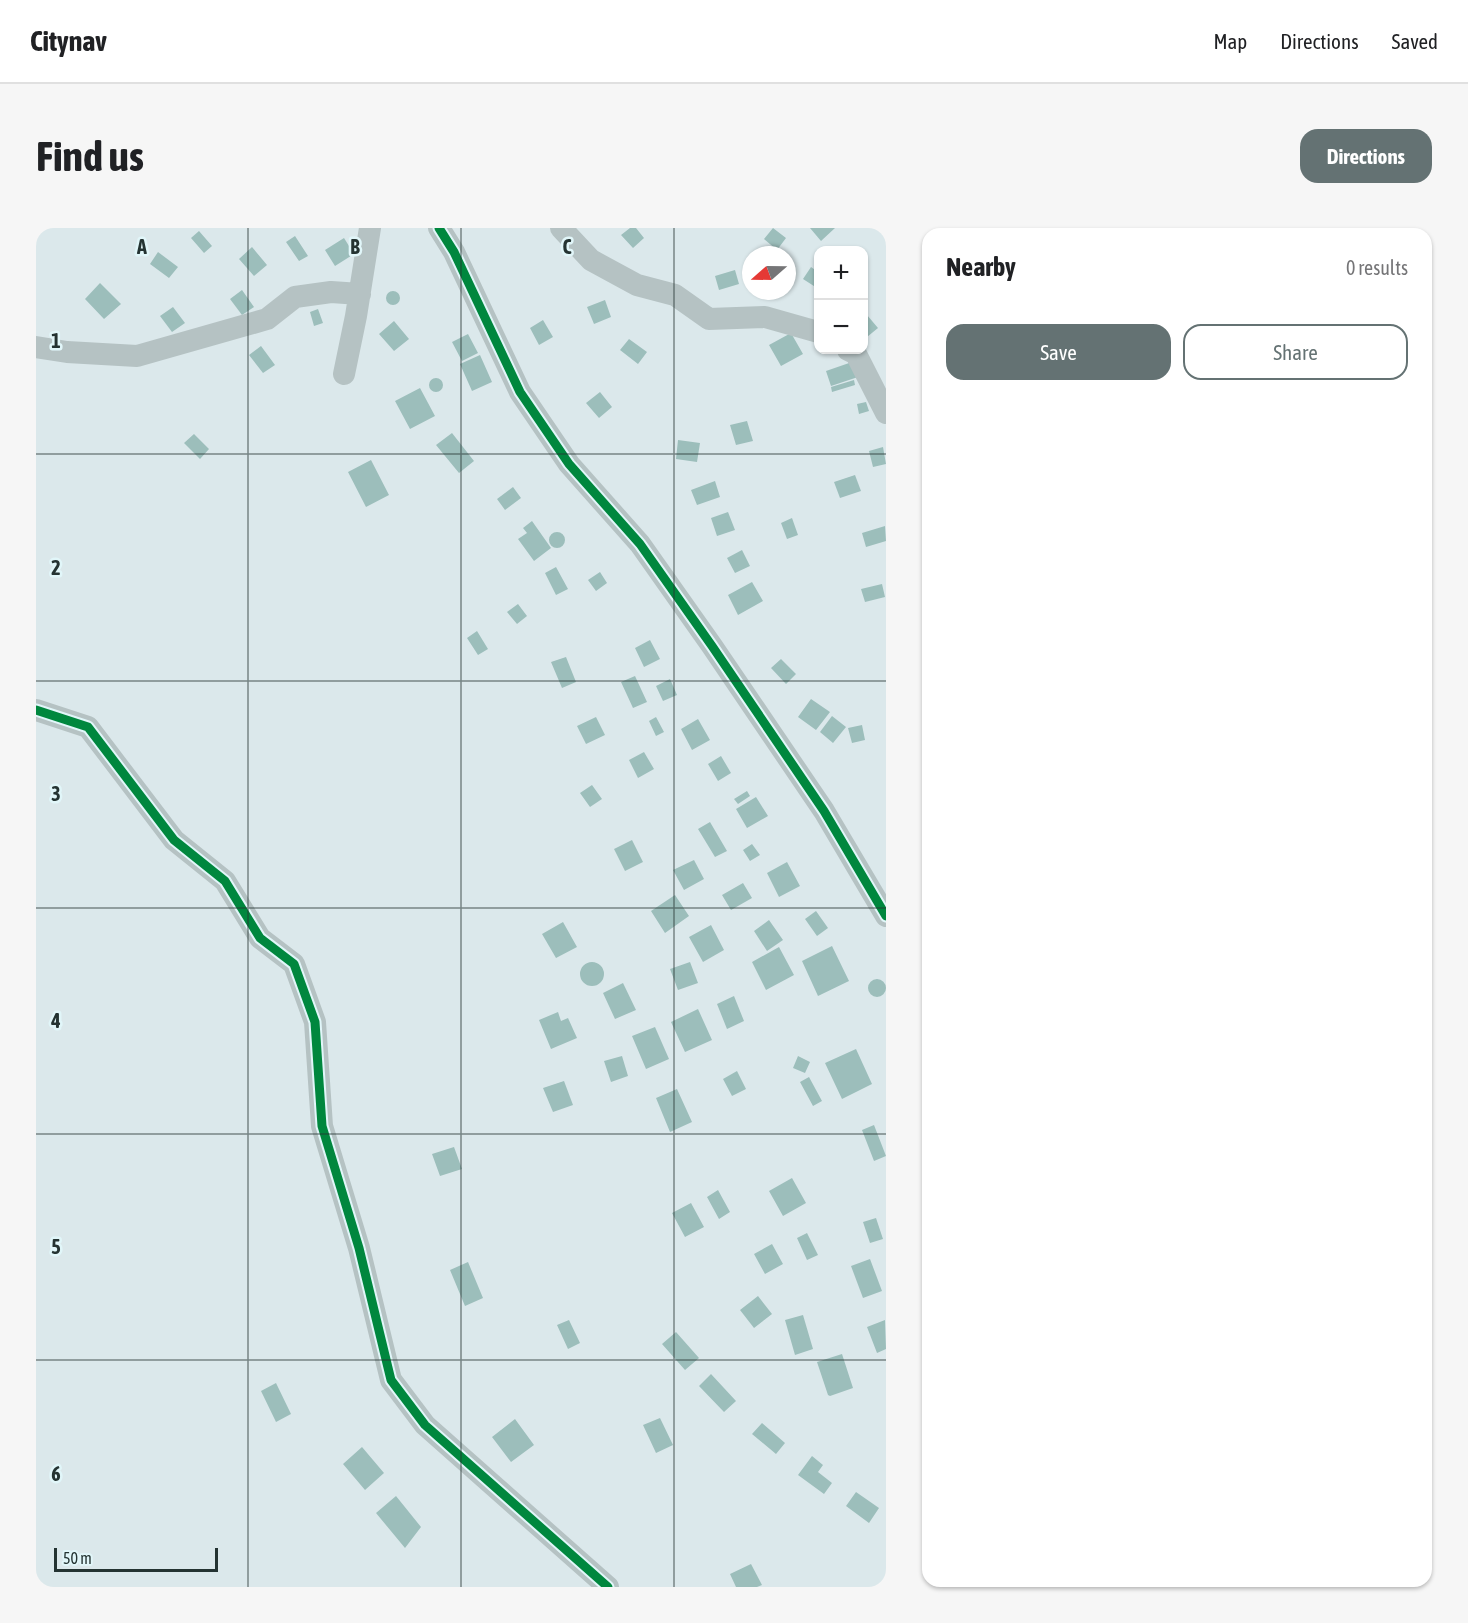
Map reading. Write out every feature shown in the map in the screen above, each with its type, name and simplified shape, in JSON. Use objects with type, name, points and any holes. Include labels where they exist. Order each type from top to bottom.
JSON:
[{"type":"street","points":[[344,374],[370,228]]},
{"type":"street","points":[[439,228],[454,252],[520,392],[569,464],[640,544],[712,646],[824,811],[886,916]]},
{"type":"street","points":[[561,228],[591,260],[637,285],[675,295],[709,319],[765,317],[814,331]]},
{"type":"street","points":[[36,347],[67,352],[138,356],[267,319],[295,297],[331,292],[360,294]]},
{"type":"street","points":[[856,354],[886,413]]},
{"type":"street","points":[[36,710],[88,727],[174,840],[225,881],[260,938],[294,964],[315,1022],[322,1126],[359,1248],[391,1380],[425,1425],[608,1587]]},
{"type":"building","points":[[630,228],[636,228],[644,238],[633,248],[621,235]]},
{"type":"building","points":[[773,228],[786,238],[780,246],[772,246],[764,239]]},
{"type":"building","points":[[810,228],[835,228],[821,241]]},
{"type":"building","points":[[199,231],[212,246],[204,253],[191,238]]},
{"type":"building","points":[[295,236],[308,256],[299,261],[286,242]]},
{"type":"building","points":[[344,238],[354,254],[335,266],[325,250]]},
{"type":"building","points":[[252,247],[267,265],[254,276],[239,259]]},
{"type":"building","points":[[158,252],[178,267],[169,278],[150,264]]},
{"type":"building","points":[[811,267],[814,269],[814,286],[803,279]]},
{"type":"building","points":[[735,270],[739,284],[719,290],[715,276]]},
{"type":"building","points":[[100,283],[121,304],[104,319],[85,299]]},
{"type":"building","points":[[242,290],[254,307],[242,315],[230,299]]},
{"type":"building","points":[[393,291],[398,293],[400,298],[398,303],[393,305],[388,303],[386,298],[388,293]]},
{"type":"building","points":[[605,300],[611,317],[594,324],[587,307]]},
{"type":"building","points":[[173,307],[185,323],[172,332],[160,316]]},
{"type":"building","points":[[318,309],[323,323],[314,326],[310,312]]},
{"type":"building","points":[[868,316],[878,328],[868,336]]},
{"type":"building","points":[[543,320],[553,337],[539,345],[530,328]]},
{"type":"building","points":[[394,321],[409,339],[394,351],[379,334]]},
{"type":"building","points":[[791,333],[803,354],[781,366],[769,345]]},
{"type":"building","points":[[468,334],[478,353],[462,361],[452,342]]},
{"type":"building","points":[[629,339],[647,352],[638,364],[620,350]]},
{"type":"building","points":[[261,346],[275,365],[263,373],[249,355]]},
{"type":"building","points":[[480,355],[492,382],[472,391],[460,364]]},
{"type":"building","points":[[852,362],[858,377],[831,386],[826,371]]},
{"type":"building","points":[[436,378],[441,380],[443,385],[441,390],[436,392],[431,390],[429,385],[431,380]]},
{"type":"building","points":[[854,380],[855,385],[832,392],[831,387]]},
{"type":"building","points":[[420,388],[435,416],[410,429],[395,401]]},
{"type":"building","points":[[600,392],[612,407],[599,418],[586,403]]},
{"type":"building","points":[[866,402],[869,411],[859,414],[857,404]]},
{"type":"building","points":[[747,421],[753,441],[736,445],[730,425]]},
{"type":"building","points":[[452,433],[474,461],[459,473],[436,445]]},
{"type":"building","points":[[194,434],[209,449],[200,459],[184,443]]},
{"type":"building","points":[[678,440],[700,443],[697,462],[676,459]]},
{"type":"building","points":[[883,447],[886,464],[873,467],[869,451]]},
{"type":"building","points":[[371,460],[389,495],[366,507],[348,472]]},
{"type":"building","points":[[855,475],[861,491],[840,498],[834,482]]},
{"type":"building","points":[[715,481],[720,497],[697,505],[691,490]]},
{"type":"building","points":[[513,487],[521,498],[505,510],[497,499]]},
{"type":"building","points":[[728,512],[735,530],[717,536],[711,518]]},
{"type":"building","points":[[792,518],[798,535],[787,539],[781,523]]},
{"type":"building","points":[[532,521],[551,548],[534,561],[518,539],[527,533],[523,528]]},
{"type":"building","points":[[885,526],[886,541],[866,547],[862,533]]},
{"type":"building","points":[[557,532],[563,534],[565,540],[563,546],[557,548],[551,546],[549,540],[551,534]]},
{"type":"building","points":[[742,550],[750,566],[735,573],[727,558]]},
{"type":"building","points":[[556,567],[568,589],[556,595],[545,573]]},
{"type":"building","points":[[600,572],[607,583],[596,591],[588,580]]},
{"type":"building","points":[[752,582],[763,601],[738,615],[728,595]]},
{"type":"building","points":[[882,584],[885,597],[865,602],[861,589]]},
{"type":"building","points":[[518,604],[527,616],[517,624],[507,612]]},
{"type":"building","points":[[477,631],[488,649],[478,655],[467,638]]},
{"type":"building","points":[[650,640],[660,659],[644,667],[635,648]]},
{"type":"building","points":[[566,657],[576,682],[562,688],[551,662]]},
{"type":"building","points":[[781,659],[796,674],[786,684],[771,668]]},
{"type":"building","points":[[635,676],[647,702],[633,708],[621,682]]},
{"type":"building","points":[[670,679],[677,695],[663,701],[656,686]]},
{"type":"building","points":[[811,699],[830,712],[816,730],[798,717]]},
{"type":"building","points":[[832,716],[846,727],[833,743],[820,732]]},
{"type":"building","points":[[596,717],[605,735],[586,744],[577,726]]},
{"type":"building","points":[[656,717],[664,732],[656,736],[649,721]]},
{"type":"building","points":[[698,719],[710,740],[692,750],[681,729]]},
{"type":"building","points":[[862,725],[865,740],[852,743],[848,728]]},
{"type":"building","points":[[644,752],[654,769],[638,778],[629,760]]},
{"type":"building","points":[[721,756],[731,773],[718,781],[708,764]]},
{"type":"building","points":[[592,785],[602,799],[590,807],[580,793]]},
{"type":"building","points":[[747,791],[750,796],[738,804],[734,799]]},
{"type":"building","points":[[756,797],[768,816],[747,828],[736,809]]},
{"type":"building","points":[[710,822],[727,851],[715,857],[698,829]]},
{"type":"building","points":[[632,840],[643,862],[625,871],[614,849]]},
{"type":"building","points":[[752,844],[760,855],[750,861],[743,850]]},
{"type":"building","points":[[694,860],[704,879],[684,890],[673,870]]},
{"type":"building","points":[[787,862],[800,886],[779,897],[767,873]]},
{"type":"building","points":[[743,883],[752,898],[731,910],[722,895]]},
{"type":"building","points":[[675,895],[689,916],[665,933],[651,911]]},
{"type":"building","points":[[816,911],[828,928],[817,936],[805,919]]},
{"type":"building","points":[[769,920],[783,940],[767,951],[754,931]]},
{"type":"building","points":[[563,922],[577,947],[556,958],[542,934]]},
{"type":"building","points":[[711,925],[724,950],[703,962],[689,937]]},
{"type":"building","points":[[832,946],[849,981],[818,996],[802,961]]},
{"type":"building","points":[[779,947],[794,975],[766,990],[752,962]]},
{"type":"building","points":[[592,962],[597,963],[603,969],[603,979],[597,985],[592,986],[587,985],[581,979],[580,974],[581,969],[587,963]]},
{"type":"building","points":[[690,962],[698,983],[678,990],[670,969]]},
{"type":"building","points":[[877,979],[883,982],[886,988],[883,994],[877,997],[871,994],[868,988],[871,982]]},
{"type":"building","points":[[623,983],[636,1010],[615,1019],[603,993]]},
{"type":"building","points":[[734,996],[744,1021],[727,1029],[717,1004]]},
{"type":"building","points":[[698,1009],[712,1040],[685,1052],[671,1022]]},
{"type":"building","points":[[558,1012],[561,1021],[568,1018],[577,1038],[551,1049],[539,1020]]},
{"type":"building","points":[[655,1027],[669,1059],[646,1069],[632,1036]]},
{"type":"building","points":[[856,1049],[872,1084],[842,1099],[825,1063]]},
{"type":"building","points":[[622,1056],[628,1076],[611,1082],[604,1061]]},
{"type":"building","points":[[798,1056],[810,1062],[805,1073],[793,1068]]},
{"type":"building","points":[[737,1071],[746,1089],[732,1096],[723,1079]]},
{"type":"building","points":[[809,1077],[822,1101],[813,1106],[800,1082]]},
{"type":"building","points":[[564,1081],[573,1105],[553,1112],[543,1088]]},
{"type":"building","points":[[677,1089],[692,1122],[670,1132],[656,1098]]},
{"type":"building","points":[[874,1125],[886,1156],[874,1161],[862,1130]]},
{"type":"building","points":[[454,1147],[462,1169],[440,1176],[432,1154]]},
{"type":"building","points":[[792,1178],[806,1203],[783,1216],[769,1191]]},
{"type":"building","points":[[718,1190],[730,1212],[719,1219],[707,1197]]},
{"type":"building","points":[[691,1203],[704,1227],[685,1237],[672,1213]]},
{"type":"building","points":[[876,1218],[883,1239],[870,1243],[863,1222]]},
{"type":"building","points":[[807,1233],[818,1255],[807,1260],[797,1238]]},
{"type":"building","points":[[772,1244],[783,1264],[765,1274],[754,1254]]},
{"type":"building","points":[[870,1259],[882,1291],[863,1298],[851,1266]]},
{"type":"building","points":[[468,1262],[483,1298],[465,1306],[450,1270]]},
{"type":"building","points":[[758,1296],[772,1314],[754,1328],[740,1310]]},
{"type":"building","points":[[803,1315],[813,1349],[795,1355],[785,1320]]},
{"type":"building","points":[[569,1320],[580,1343],[568,1349],[557,1325]]},
{"type":"building","points":[[885,1320],[886,1349],[877,1353],[867,1327]]},
{"type":"building","points":[[676,1332],[699,1358],[685,1370],[662,1344]]},
{"type":"building","points":[[842,1354],[853,1388],[830,1396],[817,1362]]},
{"type":"building","points":[[711,1374],[736,1401],[724,1412],[699,1386]]},
{"type":"building","points":[[276,1383],[291,1414],[276,1422],[261,1391]]},
{"type":"building","points":[[660,1418],[673,1445],[656,1453],[643,1425]]},
{"type":"building","points":[[515,1419],[534,1445],[511,1462],[492,1437]]},
{"type":"building","points":[[762,1423],[785,1443],[776,1454],[752,1434]]},
{"type":"building","points":[[362,1447],[384,1473],[365,1490],[343,1464]]},
{"type":"building","points":[[812,1456],[823,1465],[818,1472],[832,1483],[824,1494],[798,1475]]},
{"type":"building","points":[[856,1492],[879,1508],[869,1523],[846,1506]]},
{"type":"building","points":[[396,1496],[421,1527],[405,1548],[376,1513]]},
{"type":"building","points":[[751,1564],[762,1585],[736,1587],[730,1574]]},
{"type":"cycle path","points":[[439,228],[454,252],[520,392],[569,464],[640,544],[712,646],[824,811],[886,916]]},
{"type":"cycle path","points":[[36,710],[88,727],[174,840],[225,881],[260,938],[294,964],[315,1022],[322,1126],[359,1248],[391,1380],[425,1425],[608,1587]]}]
